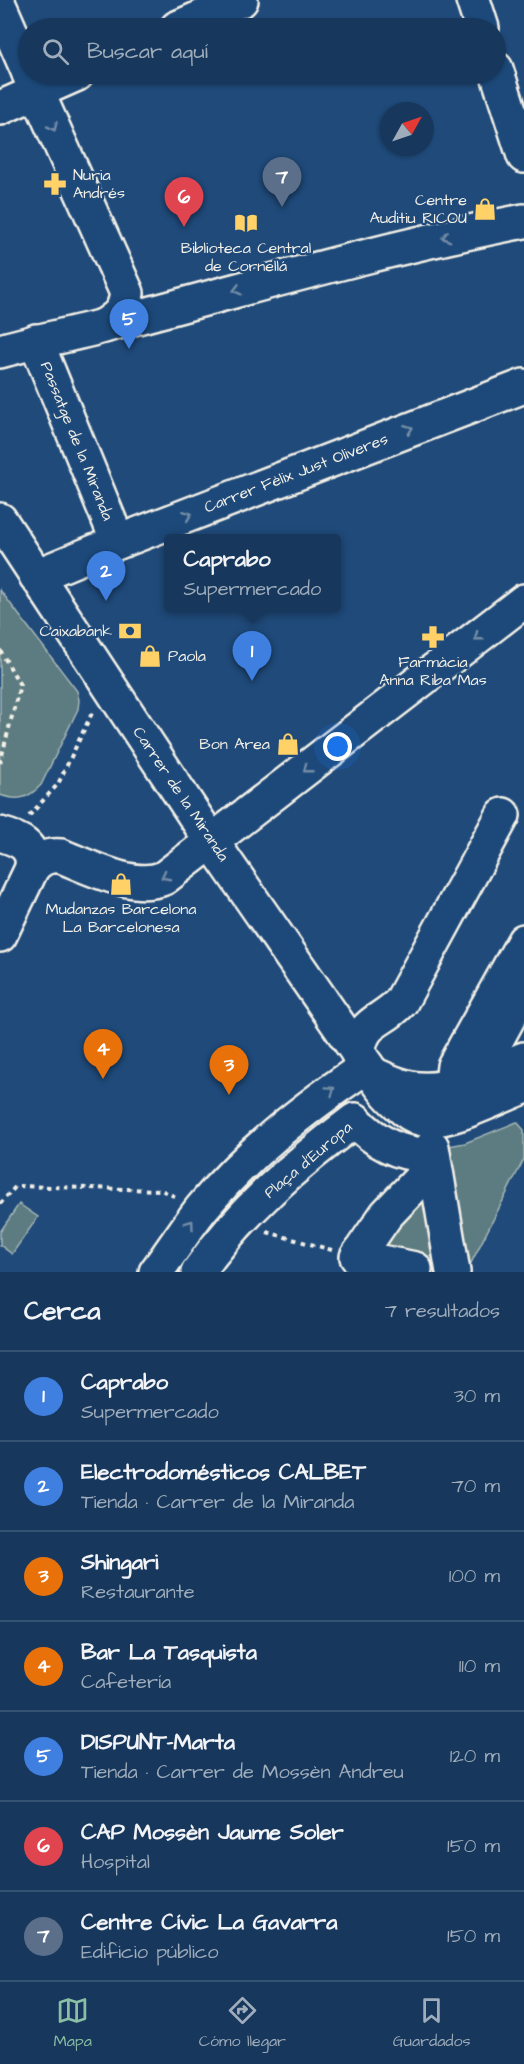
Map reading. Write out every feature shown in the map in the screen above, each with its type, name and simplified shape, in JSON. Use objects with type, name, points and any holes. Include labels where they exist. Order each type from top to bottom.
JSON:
[{"type":"street","points":[[200,18],[241,0]]},
{"type":"street","points":[[473,0],[479,18]]},
{"type":"street","points":[[0,7],[18,48]]},
{"type":"street","points":[[0,108],[26,84]]},
{"type":"street","points":[[34,84],[127,293],[125,307],[118,316],[104,326]]},
{"type":"street","points":[[500,84],[524,156]]},
{"type":"street","points":[[0,351],[104,326],[293,274],[524,221]]},
{"type":"street","name":"Passatge de la Miranda","points":[[36,341],[118,542]]},
{"type":"street","name":"Carrer Fèlix Just Oliveres","points":[[36,576],[118,542],[524,386]]},
{"type":"street","name":"Carrer de la Miranda","points":[[0,520],[212,842],[366,1064],[394,1101],[427,1129]]},
{"type":"street","points":[[0,935],[37,861],[52,855],[61,856],[134,882],[151,883],[173,872],[524,601]]},
{"type":"street","points":[[503,815],[401,1002],[388,1014],[366,1028],[360,1038],[366,1064],[396,1084],[418,1089],[455,1086],[524,1059]]},
{"type":"street","points":[[13,827],[18,839],[27,845],[33,859],[32,868]]},
{"type":"street","points":[[455,1086],[454,1066],[524,941]]},
{"type":"street","points":[[524,989],[484,1061],[524,1049]]},
{"type":"street","points":[[156,1272],[201,1209],[262,1146],[318,1099],[366,1064]]},
{"type":"street","points":[[427,1129],[439,1119],[524,1087]]},
{"type":"street","points":[[427,1129],[524,1109]]},
{"type":"street","name":"Plaça d'Europa","points":[[198,1272],[257,1203],[296,1166],[355,1120],[369,1134],[387,1145],[412,1155],[426,1155],[430,1169],[386,1215],[357,1257],[415,1269],[414,1272]]},
{"type":"street","points":[[427,1129],[453,1272]]},
{"type":"path","points":[[0,650],[20,685],[0,763]]},
{"type":"path","points":[[13,827],[58,784],[97,702]]},
{"type":"green space","points":[[0,590],[77,691],[79,700],[78,709],[41,785],[22,798],[0,795]]},
{"type":"green space","points":[[517,1122],[524,1130],[524,1159],[468,1269],[438,1148],[465,1143]]},
{"type":"green space","points":[[430,1169],[437,1272],[420,1272],[365,1244]]},
{"type":"green space","points":[[19,1204],[38,1217],[12,1254],[0,1245],[0,1232]]},
{"type":"place","name":"Nuria Andrés","points":[[55,184]]},
{"type":"place","name":"Centre Cívic La Gavarra","points":[[282,207]]},
{"type":"place","name":"Centre Auditiu RICOU","points":[[485,209]]},
{"type":"place","name":"Biblioteca Central de Cornellá","points":[[246,223]]},
{"type":"place","name":"CAP Mossèn Jaume Soler","points":[[184,227]]},
{"type":"place","name":"DISPUNT-Marta","points":[[129,349]]},
{"type":"place","name":"Electrodomésticos CALBET","points":[[106,601]]},
{"type":"place","name":"Caixabank","points":[[130,631]]},
{"type":"place","name":"Farmàcia Anna Riba Mas","points":[[433,637]]},
{"type":"place","name":"Paola","points":[[150,656]]},
{"type":"place","name":"Caprabo","points":[[252,681]]},
{"type":"place","name":"Bon Area","points":[[288,744]]},
{"type":"place","name":"Mudanzas Barcelona La Barcelonesa","points":[[121,884]]},
{"type":"place","name":"Bar La Tasquista","points":[[103,1079]]},
{"type":"place","name":"Shingari","points":[[229,1095]]}]
